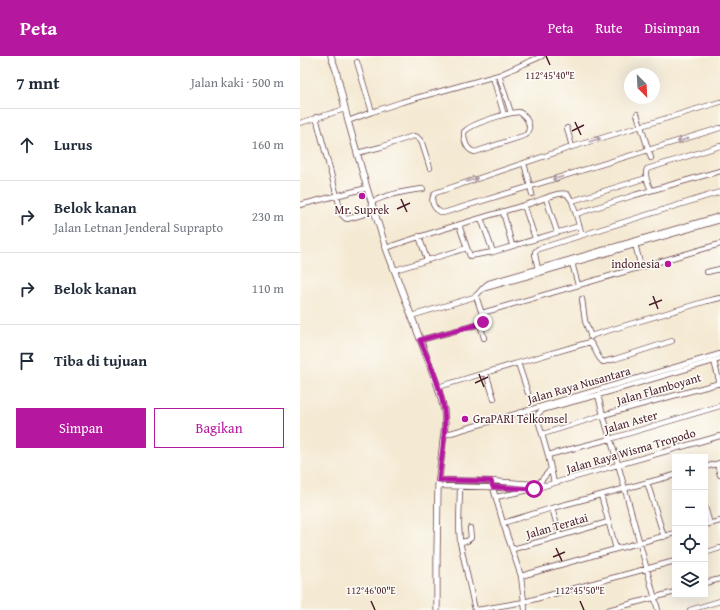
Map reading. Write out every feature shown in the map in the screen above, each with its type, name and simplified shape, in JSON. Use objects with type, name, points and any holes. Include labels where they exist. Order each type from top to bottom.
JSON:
[{"type":"main road","points":[[331,56],[367,188],[386,248],[438,387],[444,410],[444,435],[439,483],[437,610]]},
{"type":"street","points":[[348,121],[372,112],[499,75],[542,56]]},
{"type":"street","points":[[356,62],[372,112]]},
{"type":"street","points":[[499,75],[511,113]]},
{"type":"street","points":[[493,77],[504,115]]},
{"type":"street","points":[[720,102],[572,147],[435,193],[433,195],[433,203],[436,209],[443,213],[720,128]]},
{"type":"street","points":[[300,123],[345,109]]},
{"type":"street","points":[[519,112],[526,118],[530,129],[526,135],[475,152],[469,150],[464,139],[464,132],[466,129],[511,113],[519,112]]},
{"type":"street","points":[[637,114],[651,158]]},
{"type":"street","points":[[316,117],[342,215],[346,218],[375,211]]},
{"type":"street","points":[[567,128],[572,147]]},
{"type":"street","points":[[357,153],[417,136],[420,140],[430,168]]},
{"type":"street","points":[[650,190],[646,178],[646,170],[649,168],[720,146]]},
{"type":"street","points":[[524,163],[532,194]]},
{"type":"street","points":[[576,214],[650,190],[720,171]]},
{"type":"street","points":[[572,201],[646,178]]},
{"type":"street","points":[[300,205],[367,188]]},
{"type":"street","points":[[372,202],[377,199],[407,191],[423,189]]},
{"type":"street","points":[[538,271],[534,254],[536,250],[720,192]]},
{"type":"street","points":[[386,248],[419,236],[565,193],[572,201],[582,235]]},
{"type":"street","points":[[546,198],[557,232]]},
{"type":"street","points":[[524,205],[535,238]]},
{"type":"street","points":[[503,212],[512,245]]},
{"type":"street","points":[[538,271],[572,263],[720,216]]},
{"type":"street","points":[[481,218],[493,252]]},
{"type":"street","points":[[412,316],[476,296],[482,289],[538,271],[720,220]]},
{"type":"street","points":[[459,225],[470,256],[493,252],[535,238],[579,226]]},
{"type":"street","points":[[419,236],[427,260]]},
{"type":"street","points":[[635,243],[641,267]]},
{"type":"street","points":[[482,314],[720,244]]},
{"type":"street","points":[[394,270],[467,248]]},
{"type":"street","points":[[572,263],[578,285]]},
{"type":"street","points":[[707,272],[720,269]]},
{"type":"street","points":[[420,340],[480,324],[483,321],[482,314],[476,296]]},
{"type":"street","points":[[590,336],[720,298]]},
{"type":"street","points":[[582,299],[591,340],[590,342],[602,362],[672,341]]},
{"type":"street","points":[[480,324],[484,338]]},
{"type":"street","points":[[438,387],[590,342]]},
{"type":"street","name":"Jalan Raya Nusantara","points":[[444,435],[720,354]]},
{"type":"street","points":[[554,483],[538,420],[539,413],[545,409],[720,359]]},
{"type":"street","points":[[714,361],[720,383]]},
{"type":"street","points":[[518,363],[528,394]]},
{"type":"street","points":[[486,373],[494,399]]},
{"type":"street","name":"Jalan Flamboyant","points":[[542,434],[603,415],[720,383]]},
{"type":"street","points":[[598,395],[658,610]]},
{"type":"street","name":"Jalan Aster","points":[[548,456],[720,406]]},
{"type":"street","name":"Jalan Raya Wisma Tropodo","points":[[534,489],[720,436]]},
{"type":"street","points":[[708,466],[718,464],[720,475]]},
{"type":"street","points":[[539,484],[551,469]]},
{"type":"street","points":[[503,523],[552,508],[672,476]]},
{"type":"street","points":[[439,483],[491,481],[548,485]]},
{"type":"street","points":[[491,481],[503,523],[521,576],[526,601],[525,610]]},
{"type":"street","points":[[647,482],[664,536]]},
{"type":"street","points":[[439,483],[460,487],[534,489]]},
{"type":"street","points":[[460,487],[460,542],[476,610],[526,601],[672,562]]},
{"type":"street","points":[[496,497],[534,489]]},
{"type":"street","points":[[601,495],[616,549]]},
{"type":"street","points":[[552,508],[560,536]]},
{"type":"street","points":[[708,524],[720,521]]},
{"type":"street","name":"Jalan Teratai","points":[[512,549],[608,522]]},
{"type":"street","points":[[460,542],[467,542],[471,538],[470,528]]},
{"type":"street","points":[[521,576],[672,534]]},
{"type":"street","points":[[708,552],[720,548]]},
{"type":"street","points":[[708,582],[720,579]]},
{"type":"street","points":[[608,610],[672,593]]},
{"type":"street","points":[[690,610],[720,601]]},
{"type":"place","name":"Mr. Suprek","points":[[362,196]]},
{"type":"place","name":"indonesia","points":[[668,264]]},
{"type":"place","name":"GraPARI Telkomsel","points":[[465,419]]},
{"type":"route","points":[[483,322],[420,340],[441,395],[444,410],[445,424],[439,480],[491,481],[493,487],[534,489]]}]
